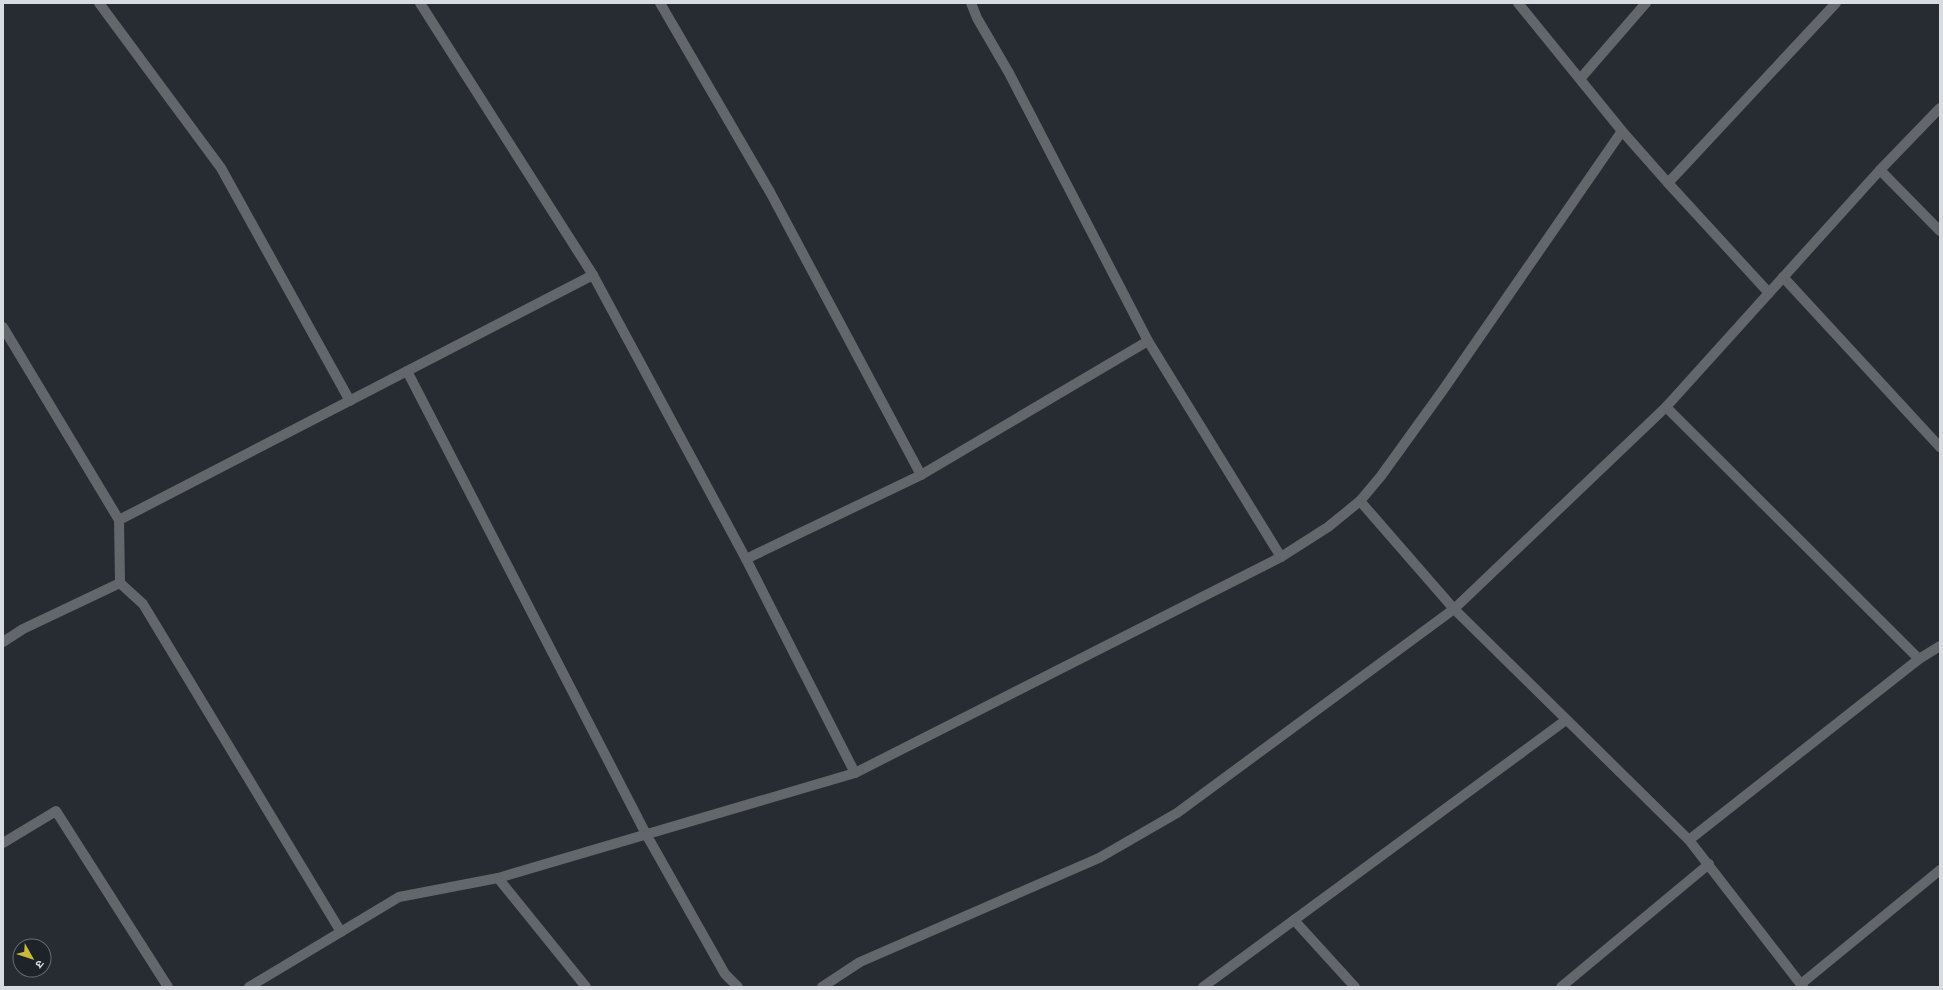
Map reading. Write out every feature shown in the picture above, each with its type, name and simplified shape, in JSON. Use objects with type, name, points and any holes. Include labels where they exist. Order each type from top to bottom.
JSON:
[{"type":"street","points":[[99,3],[221,168],[350,400]]},
{"type":"street","points":[[420,3],[593,275],[746,559],[855,773]]},
{"type":"street","points":[[660,3],[770,192],[921,475]]},
{"type":"street","points":[[971,3],[977,18],[1009,73],[1148,341],[1281,557]]},
{"type":"street","points":[[1518,3],[1622,131],[1769,293]]},
{"type":"street","points":[[1580,79],[1646,3]]},
{"type":"street","points":[[1668,183],[1836,3]]},
{"type":"street","points":[[822,987],[860,962],[1099,858],[1177,813],[1454,609],[1666,407],[1880,170],[1940,108]]},
{"type":"street","points":[[249,987],[399,897],[498,878],[855,773],[1281,557],[1328,527],[1360,501],[1381,476],[1443,390],[1622,131]]},
{"type":"street","points":[[1880,170],[1940,231]]},
{"type":"street","points":[[119,520],[593,275]]},
{"type":"street","points":[[1783,277],[1940,447]]},
{"type":"street","points":[[3,327],[119,520],[120,583],[143,604],[341,932]]},
{"type":"street","points":[[746,559],[921,475],[1148,341]]},
{"type":"street","points":[[407,371],[646,834],[725,974],[738,987]]},
{"type":"street","points":[[1666,407],[1919,659]]},
{"type":"street","points":[[1360,501],[1454,609],[1690,840],[1802,986],[1940,870]]},
{"type":"street","points":[[3,642],[23,629],[120,583]]},
{"type":"street","points":[[1690,840],[1919,659],[1940,646]]},
{"type":"street","points":[[1203,987],[1566,720]]},
{"type":"street","points":[[3,843],[56,811],[168,987]]},
{"type":"street","points":[[1561,987],[1709,864]]},
{"type":"street","points":[[498,878],[586,987]]},
{"type":"street","points":[[1294,920],[1355,987]]}]
